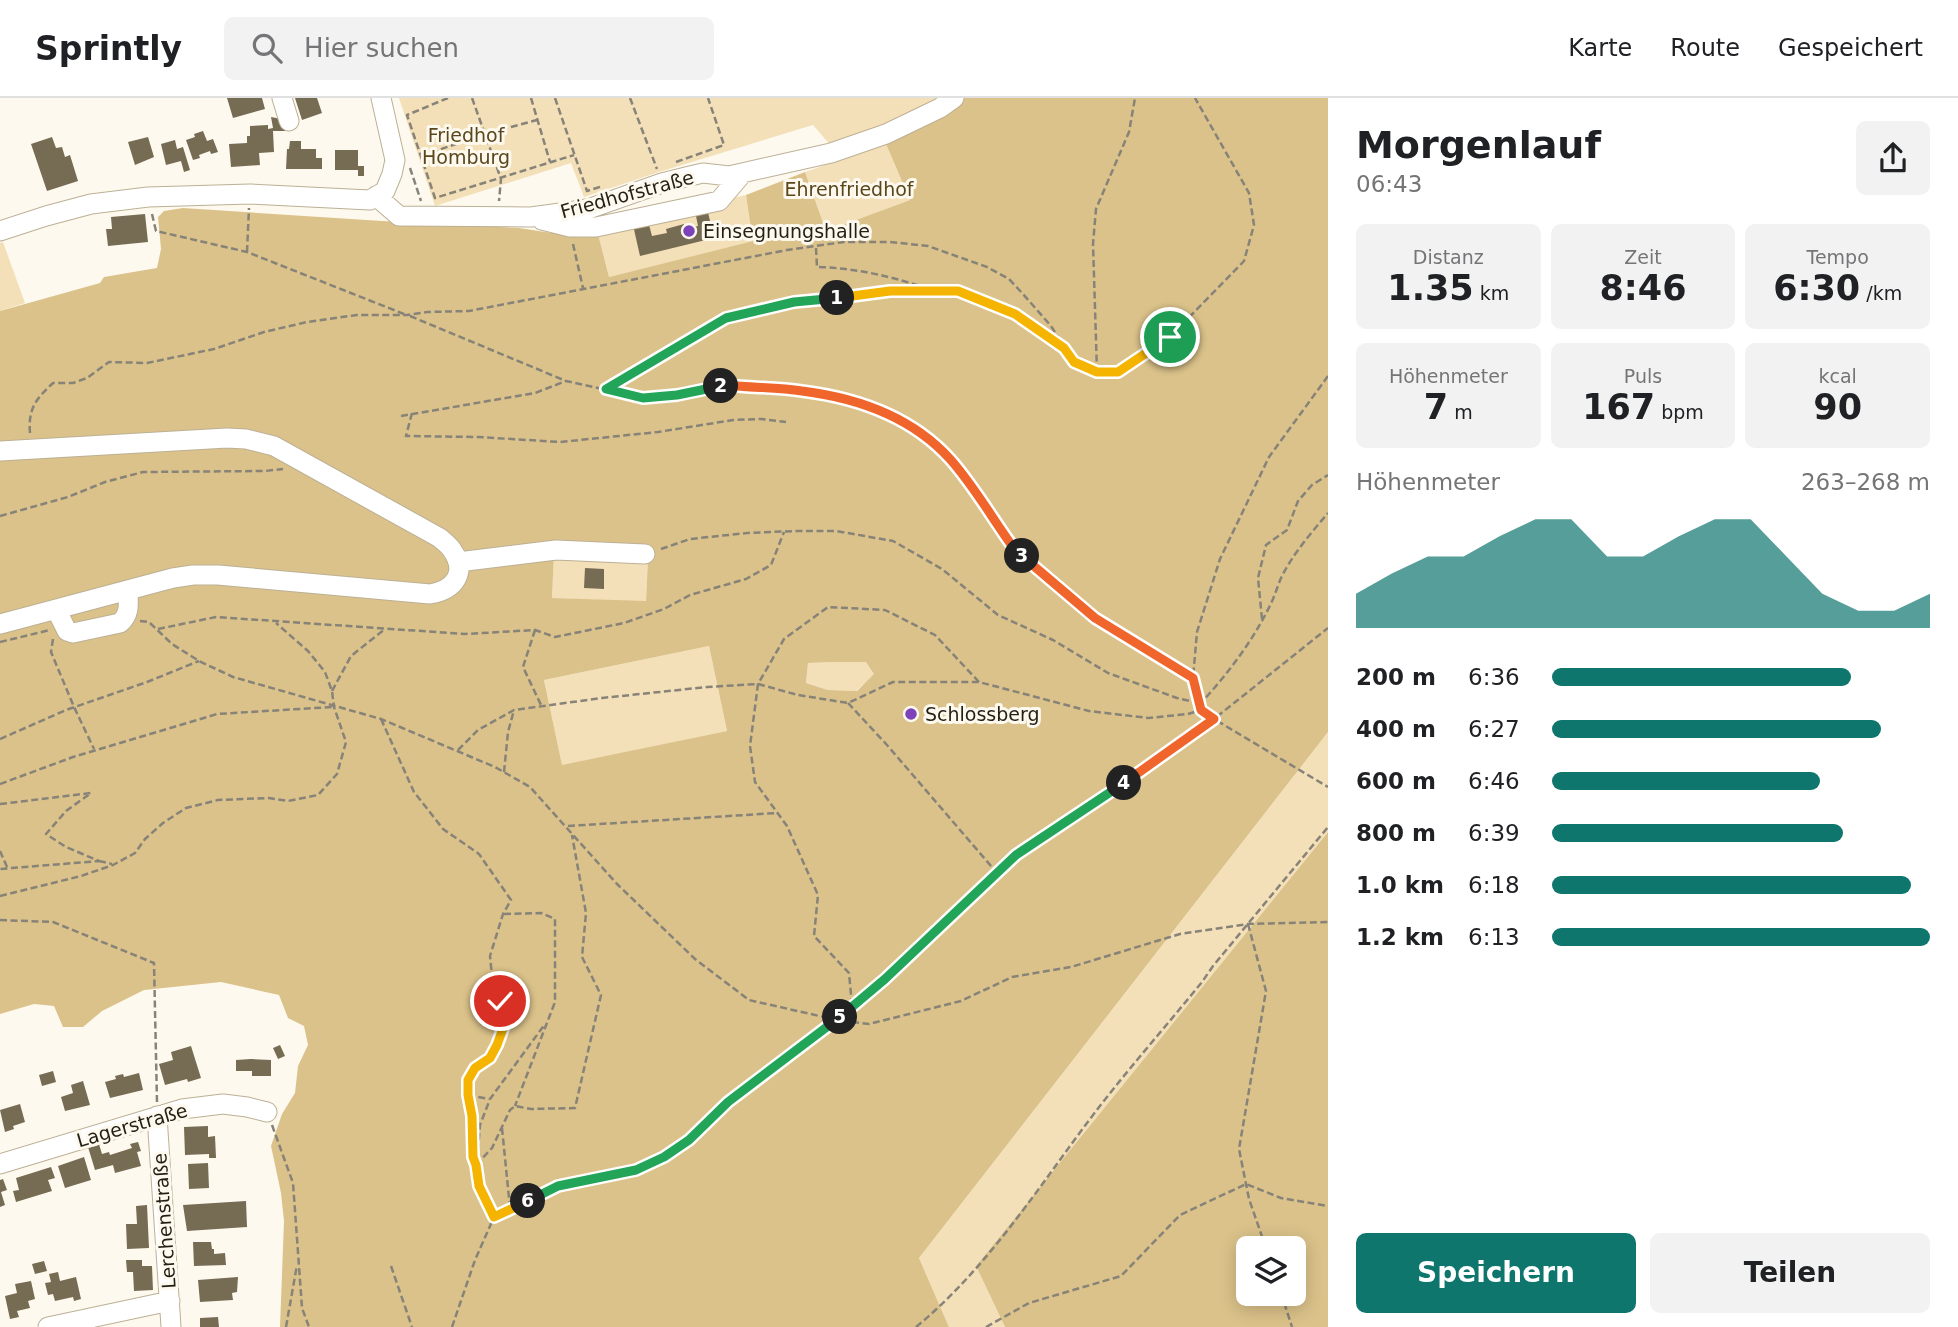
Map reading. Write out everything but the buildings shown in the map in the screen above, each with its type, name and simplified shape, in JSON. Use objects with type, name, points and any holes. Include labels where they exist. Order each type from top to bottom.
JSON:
[{"type":"street","points":[[282,98],[289,121]]},
{"type":"street","points":[[0,231],[91,204],[148,197],[250,194],[370,200],[385,191],[396,160],[381,98]]},
{"type":"street","name":"Friedhofstraße","points":[[376,197],[400,216],[531,217],[591,208],[660,176],[703,173],[729,176],[831,153],[886,134],[940,108],[954,98]]},
{"type":"street","points":[[531,217],[570,227],[596,227],[719,201],[742,174]]},
{"type":"street","points":[[0,451],[227,438],[246,439],[274,446],[440,538],[452,549],[459,572],[453,585],[444,592],[430,594],[205,574],[173,578],[0,624]]},
{"type":"street","points":[[458,562],[556,550],[594,560],[645,554]]},
{"type":"street","points":[[56,609],[67,631],[73,634],[120,623],[126,618],[128,611],[128,590]]},
{"type":"street","name":"Lagerstraße","points":[[0,1164],[182,1109],[223,1104],[267,1112]]},
{"type":"street","name":"Lerchenstraße","points":[[157,1116],[171,1327]]},
{"type":"street","points":[[48,1327],[170,1301]]},
{"type":"path","points":[[449,98],[407,115],[435,198],[574,155]]},
{"type":"path","points":[[474,98],[501,179],[499,204],[502,216]]},
{"type":"path","points":[[531,98],[550,162]]},
{"type":"path","points":[[555,98],[587,191]]},
{"type":"path","points":[[630,98],[660,176],[724,145],[708,98]]},
{"type":"path","points":[[1097,372],[1093,244],[1096,209],[1129,132],[1135,98]]},
{"type":"path","points":[[29,418],[37,398],[53,383],[73,383],[87,378],[109,362],[147,363],[214,349],[264,332],[307,322],[356,315],[469,311],[748,257],[844,242],[920,245],[987,267],[1009,279],[1023,294],[1051,326],[1074,362],[1097,372],[1118,372],[1170,337],[1244,261],[1254,225],[1249,193],[1195,98]]},
{"type":"path","points":[[421,156],[537,120]]},
{"type":"path","points":[[394,151],[408,161],[426,216]]},
{"type":"path","points":[[247,252],[250,194]]},
{"type":"path","points":[[148,197],[156,231],[247,252],[566,381],[643,398],[677,395],[727,385],[800,390],[870,405],[914,427],[949,457],[1013,547],[1095,618],[1193,678]]},
{"type":"path","points":[[570,227],[583,289]]},
{"type":"path","points":[[816,246],[817,267],[840,267],[874,273],[935,291]]},
{"type":"path","points":[[606,389],[726,318],[794,302],[890,291],[958,291],[1015,314],[1064,348]]},
{"type":"path","points":[[1328,376],[1269,457],[1220,559],[1197,632],[1193,678],[1201,710],[1328,787]]},
{"type":"path","points":[[401,416],[534,393],[566,381]]},
{"type":"path","points":[[412,413],[406,436],[560,442],[658,432],[733,420],[786,422]]},
{"type":"path","points":[[0,516],[68,497],[105,481],[143,472],[265,471],[310,466]]},
{"type":"path","points":[[1262,619],[1258,578],[1266,545],[1287,530],[1298,501],[1312,485],[1328,475]]},
{"type":"path","points":[[1199,704],[1218,685],[1248,642],[1293,558],[1328,513]]},
{"type":"path","points":[[645,554],[690,539],[747,533],[836,531],[893,541],[942,569],[998,615],[1053,640],[1108,673],[1199,704]]},
{"type":"path","points":[[158,629],[216,617],[465,634],[535,630],[555,637],[624,623],[664,609],[691,595],[746,579],[771,565],[784,532]]},
{"type":"path","points":[[852,1007],[849,973],[814,936],[818,895],[787,827],[755,782],[750,746],[758,684],[784,639],[828,607],[885,610],[935,635],[979,682]]},
{"type":"path","points":[[126,618],[149,622],[172,644],[199,661],[233,677],[381,719],[504,772],[530,788],[617,884],[695,959],[749,1000],[837,1020],[869,1024],[961,1001],[1012,977],[1071,967],[1180,934],[1248,924],[1328,922]]},
{"type":"path","points":[[0,896],[81,876],[113,865],[135,853],[163,822],[186,808],[218,800],[269,798],[288,801],[318,795],[337,774],[346,742],[325,672],[308,651],[275,622]]},
{"type":"path","points":[[452,1327],[475,1260],[494,1217],[558,1186],[636,1170],[664,1157],[689,1140],[728,1102],[837,1020],[885,979],[1016,855],[1214,719],[1328,628]]},
{"type":"path","points":[[0,642],[54,629],[51,652],[95,751]]},
{"type":"path","points":[[332,691],[351,656],[385,629]]},
{"type":"path","points":[[535,630],[523,667],[541,705]]},
{"type":"path","points":[[0,739],[74,707],[199,661]]},
{"type":"path","points":[[458,750],[478,730],[514,710],[707,687],[758,684],[798,695],[848,703],[893,682],[979,682],[1089,711],[1148,718],[1201,710]]},
{"type":"path","points":[[848,703],[997,873]]},
{"type":"path","points":[[0,784],[95,751],[217,714],[334,707]]},
{"type":"path","points":[[504,772],[508,732],[514,710]]},
{"type":"path","points":[[381,719],[414,792],[443,829],[479,854],[511,900],[490,956],[493,986],[505,1023],[490,1058],[475,1068],[468,1080],[472,1149],[479,1186],[494,1217]]},
{"type":"path","points":[[0,804],[91,793],[65,811],[46,834],[66,847],[113,865]]},
{"type":"path","points":[[566,827],[777,813]]},
{"type":"path","points":[[916,1327],[935,1312],[1006,1234],[1086,1125],[1328,827]]},
{"type":"path","points":[[515,1106],[531,1109],[575,1108],[601,995],[582,957],[586,913],[572,833]]},
{"type":"path","points":[[0,851],[7,867]]},
{"type":"path","points":[[0,869],[99,861]]},
{"type":"path","points":[[476,1165],[480,1125],[490,1099],[548,1019],[555,1002],[555,919],[541,913],[504,914]]},
{"type":"path","points":[[0,920],[53,922],[154,963],[157,1116]]},
{"type":"path","points":[[1248,924],[1266,991],[1240,1149],[1249,1199],[1262,1236]]},
{"type":"path","points":[[476,1165],[492,1148],[510,1110],[515,1106],[548,1019]]},
{"type":"path","points":[[468,1095],[490,1099]]},
{"type":"path","points":[[267,1112],[292,1183],[302,1308],[309,1327]]},
{"type":"path","points":[[502,1128],[510,1209]]},
{"type":"path","points":[[986,1327],[1029,1304],[1121,1276],[1180,1214],[1246,1184],[1281,1198],[1328,1206]]},
{"type":"path","points":[[286,1327],[298,1258]]},
{"type":"path","points":[[391,1265],[412,1327]]},
{"type":"path","points":[[1285,1306],[1292,1327]]},
{"type":"green space","name":"Friedhof Homburg","points":[[399,98],[947,98],[832,147],[813,125],[584,197],[571,163],[435,206]]},
{"type":"green space","name":"Ehrenfriedhof","points":[[886,144],[910,200],[826,231],[805,172]]},
{"type":"green space","points":[[746,195],[754,241],[609,277],[596,227]]},
{"type":"green space","points":[[3,242],[25,303],[0,311],[0,243]]},
{"type":"green space","points":[[554,553],[648,558],[646,602],[552,598]]},
{"type":"green space","points":[[709,646],[727,731],[562,766],[544,680]]},
{"type":"green space","points":[[866,662],[875,674],[856,691],[828,690],[806,683],[808,663]]},
{"type":"green space","points":[[1328,732],[1328,832],[976,1266],[1005,1327],[949,1327],[919,1258]]},
{"type":"shaded area","points":[[964,98],[1328,98],[1328,732],[919,1258],[949,1327],[280,1327],[284,1221],[271,1146],[282,1114],[295,1093],[298,1066],[308,1045],[304,1026],[288,1018],[279,995],[221,982],[144,990],[102,1011],[83,1027],[63,1027],[54,1006],[34,1004],[0,1014],[0,311],[100,283],[104,277],[157,268],[161,249],[158,217],[164,211],[183,208],[598,234],[609,277],[753,241],[746,195],[805,172],[826,231],[910,200],[886,144],[922,127]],"holes":[[[554,554],[648,558],[646,601],[552,598]],[[709,646],[727,731],[562,765],[544,680]],[[866,662],[874,674],[857,691],[828,690],[806,683],[808,663]]]},
{"type":"shaded area","points":[[1328,832],[1328,1327],[1005,1327],[976,1266]]},
{"type":"place","name":"Einsegnungshalle","points":[[689,231]]},
{"type":"place","name":"Schlossberg","points":[[911,714]]},
{"type":"route","points":[[500,1001],[505,1023],[497,1045],[490,1058],[475,1068],[468,1080],[473,1157],[479,1186],[494,1217],[558,1186],[636,1170],[664,1157],[689,1140],[728,1102],[837,1020],[885,979],[1016,855],[1214,719],[1201,710],[1193,678],[1095,618],[1013,547],[949,457],[914,427],[870,405],[800,390],[727,385],[677,395],[643,398],[606,389],[726,318],[794,302],[890,291],[958,291],[1015,314],[1064,348],[1074,362],[1097,372],[1118,372],[1170,337]]}]
